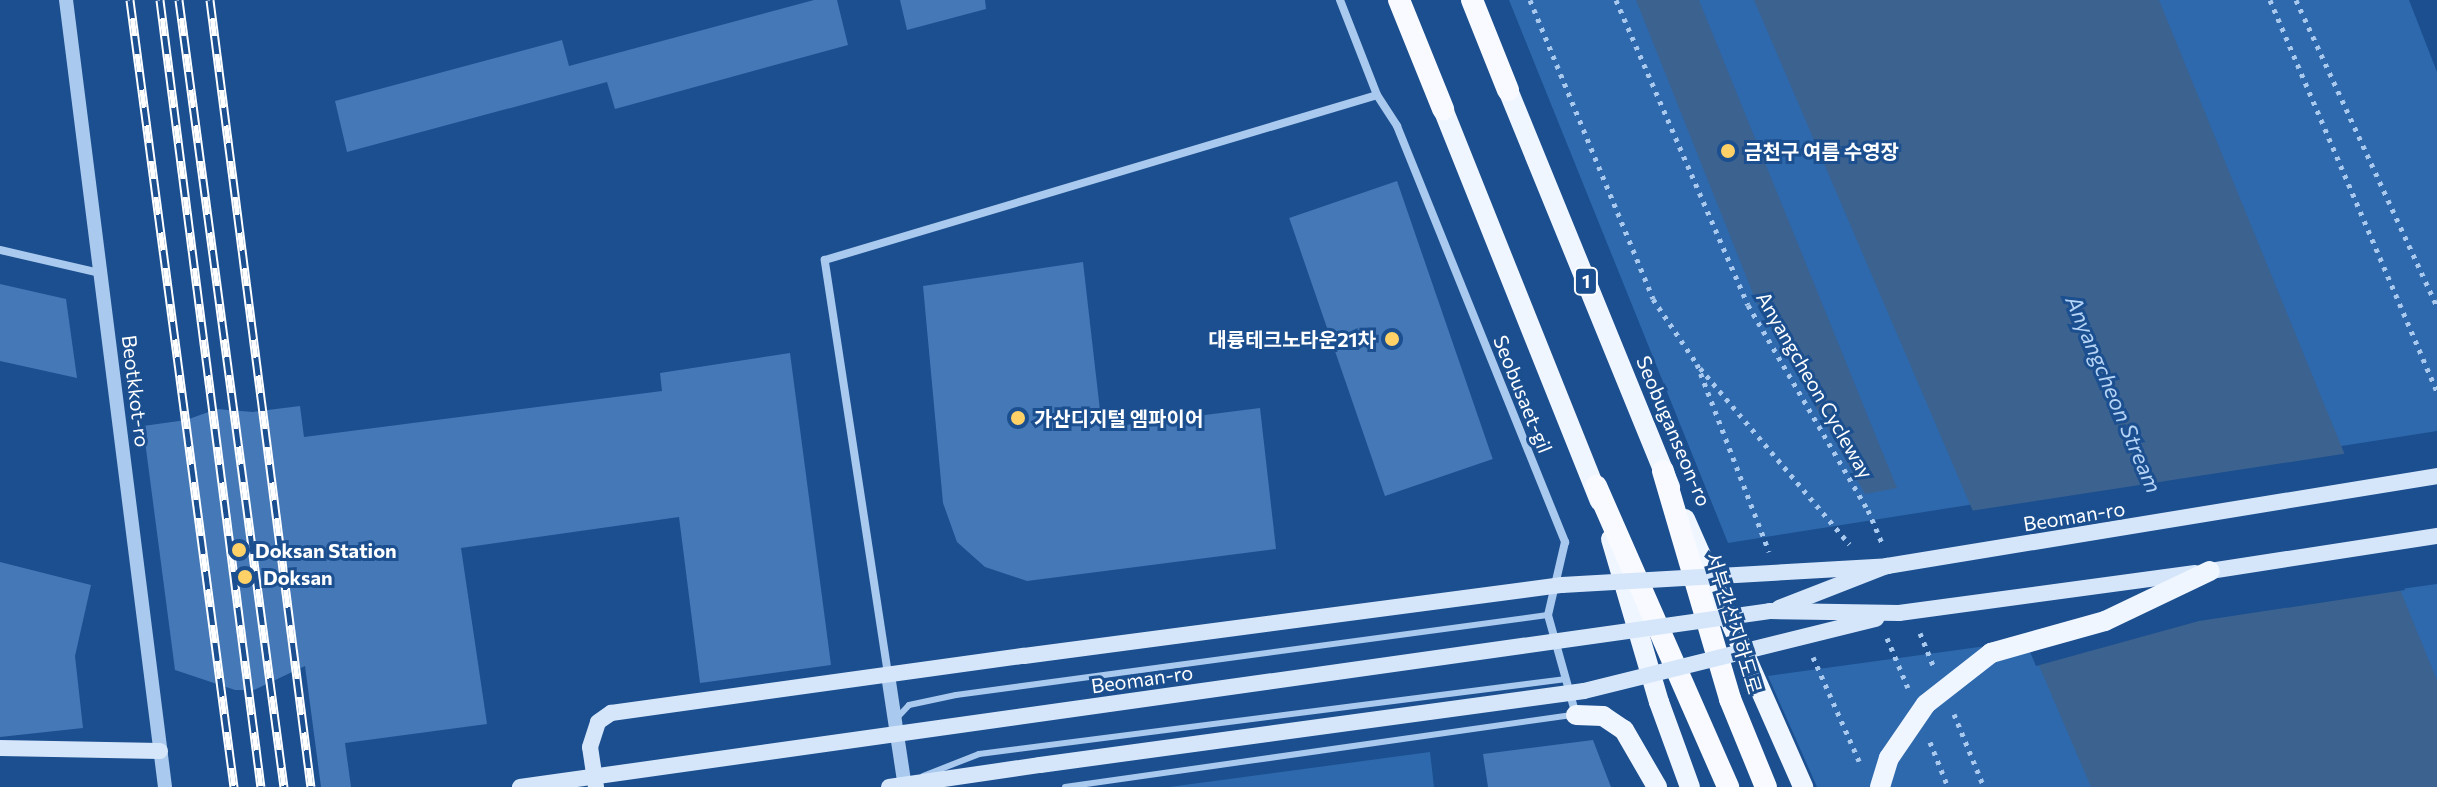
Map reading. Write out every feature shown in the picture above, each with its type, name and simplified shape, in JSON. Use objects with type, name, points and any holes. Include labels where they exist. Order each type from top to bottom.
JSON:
[{"type":"highway","points":[[1399,0],[1443,109]]},
{"type":"highway","name":"1","points":[[1472,0],[1508,90]]},
{"type":"highway","name":"서부간선지하도로","points":[[1663,471],[1730,699],[1766,787]]},
{"type":"highway","points":[[1596,486],[1728,787]]},
{"type":"main road","name":"Seobuganseon-ro","points":[[1508,90],[1663,471],[1803,787]]},
{"type":"main road","points":[[1443,109],[1596,486],[1659,702],[1690,787]]},
{"type":"main road","name":"Beoman-ro","points":[[1770,611],[1887,560],[2437,476]]},
{"type":"main road","name":"Beoman-ro","points":[[520,787],[1770,611],[1899,613],[2210,571],[2437,536]]},
{"type":"main road","points":[[596,787],[590,747],[598,722],[611,713],[1562,585],[1887,560]]},
{"type":"main road","points":[[1873,781],[1926,704],[1991,653],[2105,621],[2210,571]]},
{"type":"main road","points":[[900,786],[1584,691],[1899,613]]},
{"type":"main road","points":[[1576,715],[1603,716],[1624,730],[1657,787]]},
{"type":"main road","points":[[0,748],[160,751]]},
{"type":"street","name":"Beotkkot-ro","points":[[66,0],[165,787]]},
{"type":"street","name":"Seobusaet-gil","points":[[1340,0],[1377,95],[1397,126],[1565,542],[1548,615],[1576,715]]},
{"type":"street","points":[[900,786],[895,721],[825,260],[1377,95]]},
{"type":"street","points":[[0,250],[101,273]]},
{"type":"lane","points":[[895,721],[909,705],[956,695],[1548,615]]},
{"type":"lane","points":[[900,786],[979,754],[1566,679]]},
{"type":"lane","points":[[1065,787],[1576,715]]},
{"type":"path","points":[[1530,0],[1653,299],[1697,364],[1771,555]]},
{"type":"path","name":"Anyangcheon Cycleway","points":[[1616,0],[1748,305],[1868,510],[1887,560]]},
{"type":"path","points":[[2270,0],[2437,391]]},
{"type":"path","points":[[2296,0],[2437,307]]},
{"type":"path","points":[[1917,627],[1935,670]]},
{"type":"path","points":[[1812,654],[1873,781]]},
{"type":"path","points":[[1948,700],[1984,787]]},
{"type":"shaded area","points":[[1509,0],[2409,0],[2437,72],[2437,431],[1728,543]]},
{"type":"shaded area","points":[[2437,584],[2437,787],[1817,787],[1768,676]]},
{"type":"shaded area","points":[[1430,752],[1434,787],[1169,787]]},
{"type":"water","name":"금천구 여름 수영장","points":[[1636,0],[1699,0],[1897,488],[1865,494],[1756,301]]},
{"type":"water","name":"Anyangcheon Stream","points":[[1754,0],[2159,0],[2437,680],[2437,787],[2091,787]]},
{"type":"pier","points":[[2349,453],[2405,590],[2199,621],[2036,666],[1970,511]]},
{"type":"building","points":[[814,0],[837,0],[848,45],[615,109],[607,82],[347,152],[335,101],[562,40],[569,66]]},
{"type":"building","points":[[900,0],[985,0],[986,9],[907,30]]},
{"type":"building","name":"대륭테크노타운21차","points":[[1397,181],[1493,459],[1385,496],[1289,218]]},
{"type":"building","name":"가산디지털 엠파이어","points":[[1083,262],[1102,428],[1260,408],[1276,549],[1027,581],[985,567],[957,542],[943,503],[923,286]]},
{"type":"building","points":[[0,284],[66,299],[77,378],[0,361]]},
{"type":"building","points":[[790,353],[831,665],[700,683],[679,517],[461,548],[487,724],[345,743],[351,787],[321,787],[305,666],[254,690],[235,690],[175,670],[143,426],[186,420],[217,409],[253,412],[300,406],[304,437],[662,391],[660,373]]},
{"type":"building","points":[[0,562],[91,585],[75,656],[83,728],[0,737]]},
{"type":"building","points":[[1593,740],[1611,787],[1488,787],[1483,754]]},
{"type":"railway","points":[[130,0],[234,787]]},
{"type":"railway","points":[[160,0],[261,787]]},
{"type":"railway","points":[[179,0],[284,787]]},
{"type":"railway","points":[[210,0],[311,787]]},
{"type":"place","name":"금천구 여름 수영장","points":[[1728,151]]},
{"type":"place","name":"대륭테크노타운21차","points":[[1392,339]]},
{"type":"place","name":"가산디지털 엠파이어","points":[[1018,418]]},
{"type":"place","name":"Doksan Station","points":[[239,550]]},
{"type":"place","name":"Doksan","points":[[245,577]]}]
